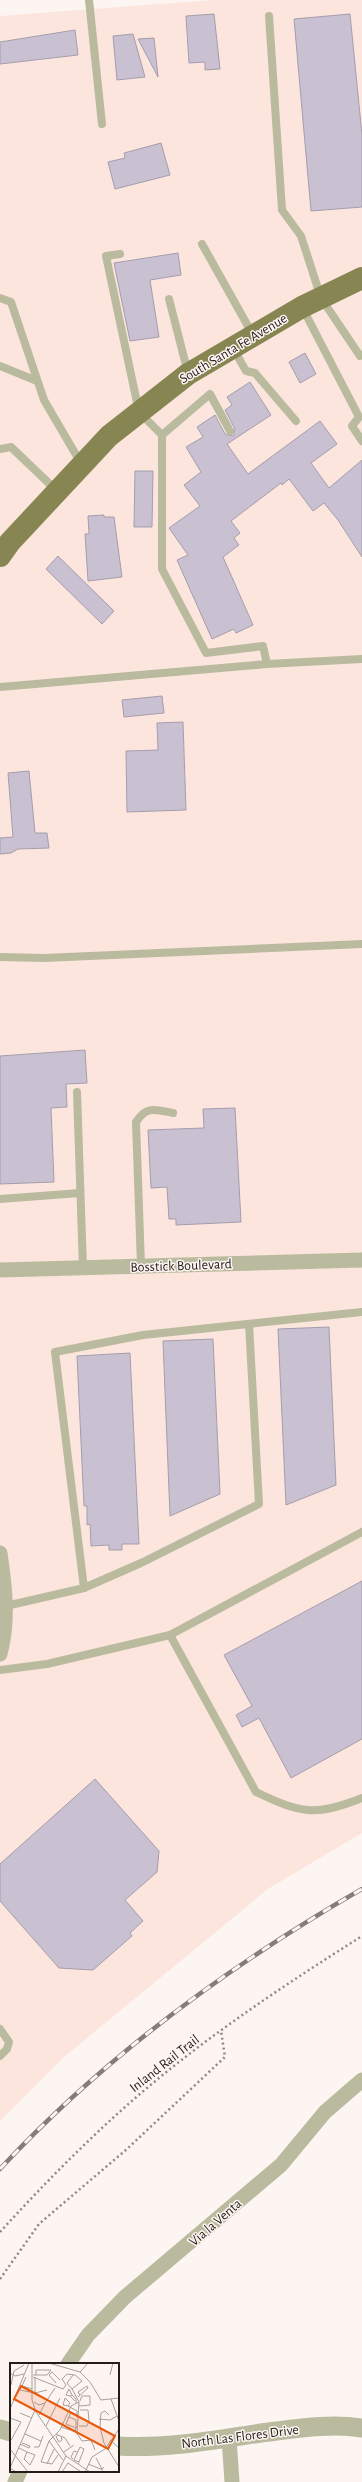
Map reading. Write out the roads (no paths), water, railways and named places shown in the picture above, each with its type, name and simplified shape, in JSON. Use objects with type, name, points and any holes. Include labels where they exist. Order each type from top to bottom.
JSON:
[{"type":"main road","name":"South Santa Fe Avenue","points":[[3,547],[109,436],[188,374],[302,307],[362,278]]},
{"type":"street","name":"Bosstick Boulevard","points":[[0,1270],[362,1260]]},
{"type":"street","points":[[0,1553],[6,1606],[5,1635],[1,1649]]},
{"type":"street","name":"Via la Venta","points":[[69,2363],[88,2335],[125,2297],[281,2165],[325,2112],[362,2080]]},
{"type":"street","name":"North Las Flores Drive","points":[[119,2446],[149,2448],[295,2429],[343,2426],[362,2428]]},
{"type":"street","points":[[0,2429],[10,2432]]},
{"type":"street","points":[[229,2438],[232,2482]]},
{"type":"street","points":[[15,2482],[20,2472]]},
{"type":"lane","points":[[88,0],[102,124]]},
{"type":"lane","points":[[269,16],[282,210],[301,236],[321,298],[361,356]]},
{"type":"lane","points":[[202,244],[253,335]]},
{"type":"lane","points":[[120,254],[106,256],[139,412],[162,435],[162,569],[206,653],[263,646],[267,664]]},
{"type":"lane","points":[[0,298],[10,302],[44,400],[82,465]]},
{"type":"lane","points":[[169,299],[188,374]]},
{"type":"lane","points":[[302,307],[359,417],[352,426],[362,441]]},
{"type":"lane","points":[[232,347],[246,371],[255,373],[296,421]]},
{"type":"lane","points":[[0,366],[37,381]]},
{"type":"lane","points":[[162,435],[210,394],[230,431]]},
{"type":"lane","points":[[0,449],[11,447],[57,492]]},
{"type":"lane","points":[[0,687],[267,664],[362,659]]},
{"type":"lane","points":[[0,957],[44,958],[362,944]]},
{"type":"lane","points":[[77,1092],[83,1268]]},
{"type":"lane","points":[[141,1266],[136,1122],[141,1113],[150,1109],[173,1114]]},
{"type":"lane","points":[[0,1200],[80,1193]]},
{"type":"lane","points":[[84,1588],[55,1352],[143,1335],[362,1312]]},
{"type":"lane","points":[[6,1606],[84,1588],[141,1563],[259,1504],[249,1324]]},
{"type":"lane","points":[[0,1670],[47,1664],[170,1635],[362,1532]]},
{"type":"lane","points":[[170,1635],[256,1792],[281,1804],[308,1812],[338,1808],[362,1798]]},
{"type":"lane","points":[[0,2029],[8,2042],[7,2049],[0,2056]]},
{"type":"railway","points":[[0,2169],[40,2128],[82,2089],[125,2051],[170,2016],[217,1981],[264,1949],[362,1889]]}]
